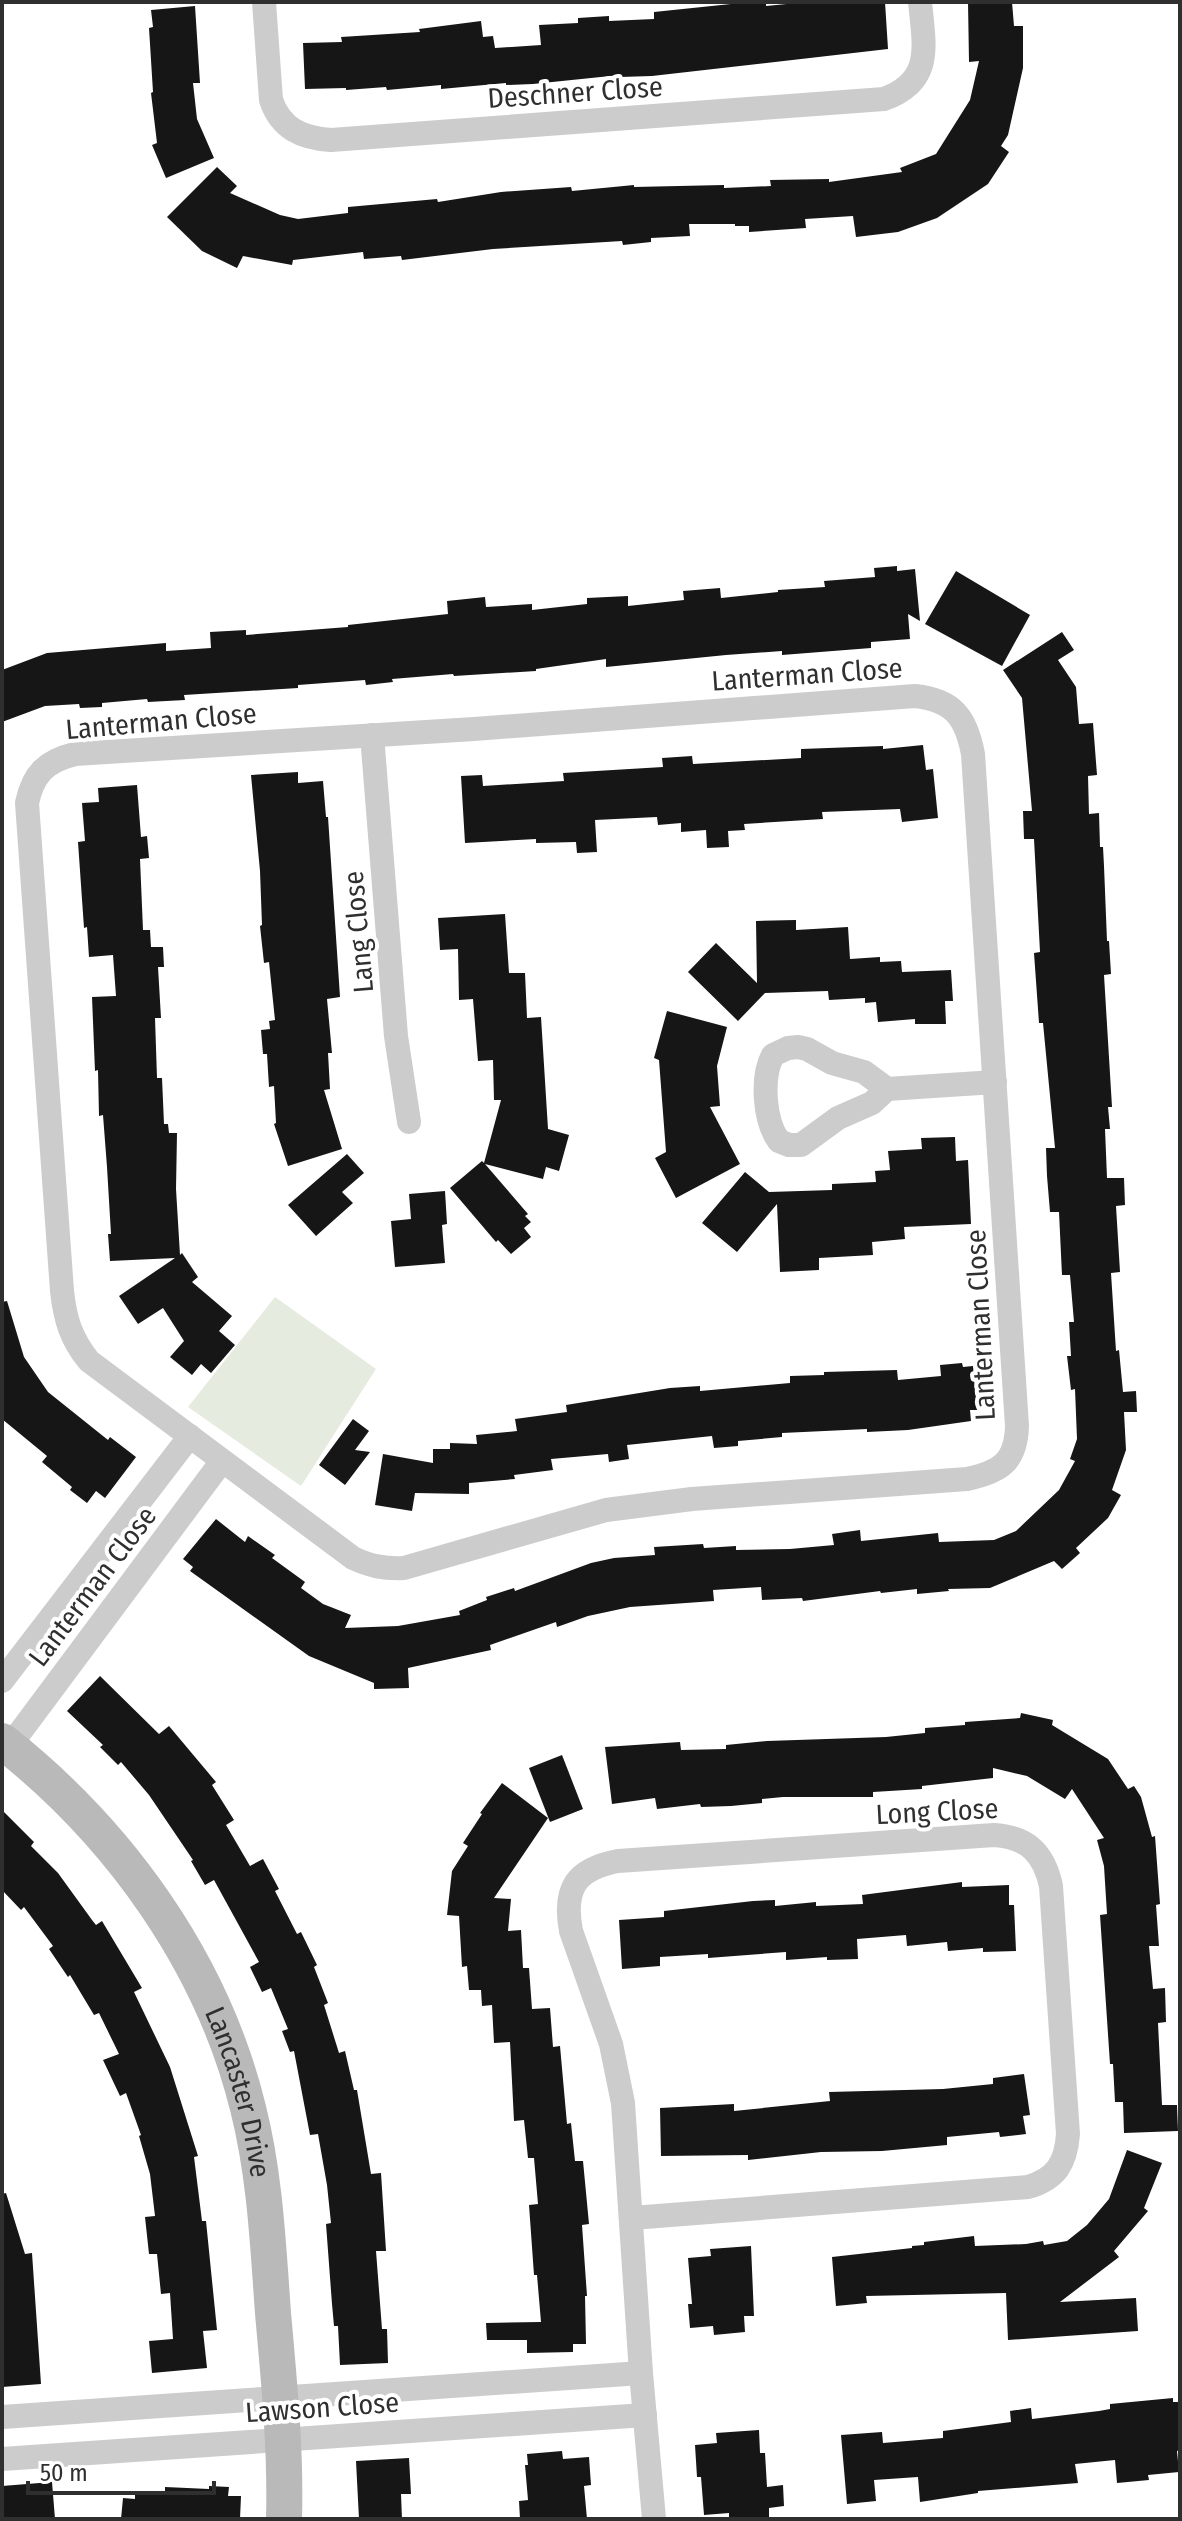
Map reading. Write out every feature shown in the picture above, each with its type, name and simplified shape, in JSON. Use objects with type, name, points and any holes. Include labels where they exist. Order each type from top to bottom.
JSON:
[{"type":"street","name":"Deschner Close","points":[[264,2],[271,100],[275,112],[295,132],[331,140],[884,99],[908,87],[917,78],[922,66],[924,46],[920,2]]},
{"type":"street","name":"Lanterman Close","points":[[915,696],[935,698],[959,715],[973,754],[995,1082],[1017,1426],[1014,1452],[1007,1462],[996,1470],[967,1479],[680,1500],[618,1508],[556,1522],[404,1568],[370,1566],[353,1558],[222,1461],[89,1361],[78,1348],[68,1325],[62,1291],[27,803],[30,787],[47,764],[75,754],[915,696]]},
{"type":"street","name":"Lang Close","points":[[372,735],[396,1036],[409,1122]]},
{"type":"street","points":[[887,1089],[864,1072],[832,1063],[798,1047],[780,1050],[773,1055],[766,1070],[770,1124],[779,1141],[789,1145],[801,1145],[838,1118],[872,1103],[887,1089],[995,1082]]},
{"type":"street","name":"Lanterman Close","points":[[2,1681],[190,1436]]},
{"type":"street","name":"Lanterman Close","points":[[6,1744],[222,1461]]},
{"type":"street","name":"Lancaster Drive","points":[[6,1744],[43,1775],[119,1854],[163,1914],[215,2010],[248,2106],[262,2180],[280,2398],[284,2519]]},
{"type":"street","name":"Long Close","points":[[632,2218],[1028,2187],[1044,2183],[1055,2175],[1067,2149],[1068,2134],[1051,1886],[1048,1871],[1031,1847],[1009,1836],[618,1861],[589,1870],[570,1891],[567,1912],[571,1931],[611,2044],[623,2103],[654,2519]]},
{"type":"street","name":"Lawson Close","points":[[2,2417],[280,2398],[643,2394]]},
{"type":"street","name":"Lawson Close","points":[[2,2459],[282,2440],[643,2394]]},
{"type":"street","points":[[96,2411],[98,2452]]},
{"type":"shaded area","points":[[275,1297],[376,1369],[301,1486],[188,1407]]},
{"type":"building","points":[[766,2],[766,6],[807,2],[885,2],[888,49],[652,76],[620,75],[441,89],[441,85],[387,90],[386,87],[305,89],[303,43],[342,42],[341,37],[420,32],[419,29],[481,21],[483,37],[493,36],[495,48],[541,45],[539,25],[578,23],[578,18],[609,16],[609,21],[654,19],[654,12]]},
{"type":"building","points":[[968,2],[1012,2],[1014,26],[1023,26],[1023,68],[1008,135],[1001,146],[1009,152],[988,184],[937,218],[898,232],[856,237],[853,216],[805,219],[806,228],[749,232],[749,226],[735,224],[689,224],[690,236],[651,238],[651,242],[623,245],[622,241],[493,249],[402,260],[401,256],[364,259],[363,252],[293,260],[292,265],[243,256],[237,268],[202,251],[167,217],[217,167],[237,186],[230,193],[280,215],[298,219],[348,213],[348,207],[437,199],[438,202],[501,192],[571,187],[572,191],[634,185],[771,186],[770,180],[829,179],[829,182],[902,172],[900,168],[936,154],[970,100],[979,61],[969,62]]},
{"type":"building","points":[[195,6],[200,83],[193,83],[197,119],[214,158],[166,178],[152,145],[157,143],[151,93],[151,10]]},
{"type":"building","points":[[897,566],[897,571],[915,569],[920,621],[908,614],[910,639],[871,642],[871,648],[782,655],[782,651],[726,655],[606,667],[606,659],[536,671],[392,679],[393,682],[366,685],[365,680],[298,685],[298,688],[184,695],[185,700],[102,703],[102,707],[80,708],[79,704],[45,706],[2,722],[2,670],[47,653],[166,643],[166,651],[211,648],[210,632],[246,630],[246,635],[348,627],[448,614],[447,601],[485,597],[486,607],[532,604],[532,610],[587,604],[587,598],[628,596],[628,606],[684,600],[683,591],[720,588],[721,598],[825,587],[824,581],[875,577],[874,568]]},
{"type":"building","points":[[956,571],[1030,615],[1002,666],[925,624]]},
{"type":"building","points":[[1062,632],[1074,650],[1058,660],[1076,687],[1079,724],[1093,723],[1097,775],[1088,776],[1089,814],[1099,813],[1111,974],[1104,975],[1112,1107],[1108,1107],[1110,1129],[1105,1129],[1107,1178],[1124,1178],[1125,1205],[1116,1206],[1120,1272],[1111,1273],[1116,1351],[1119,1350],[1123,1392],[1136,1391],[1137,1412],[1124,1412],[1126,1450],[1112,1490],[1121,1495],[1108,1518],[1076,1548],[1080,1553],[1062,1569],[1054,1561],[990,1588],[948,1589],[917,1594],[917,1589],[880,1591],[803,1601],[802,1598],[762,1600],[761,1587],[713,1590],[714,1601],[630,1607],[588,1616],[557,1627],[556,1622],[490,1645],[491,1650],[408,1668],[409,1688],[374,1689],[374,1683],[309,1656],[190,1571],[193,1567],[183,1559],[216,1519],[245,1542],[248,1536],[275,1555],[272,1558],[305,1582],[301,1588],[323,1604],[351,1615],[345,1628],[398,1626],[460,1615],[459,1611],[487,1600],[486,1597],[514,1588],[515,1591],[591,1563],[655,1555],[654,1547],[703,1544],[704,1548],[736,1546],[736,1550],[790,1549],[834,1545],[832,1534],[860,1530],[861,1541],[938,1533],[939,1542],[994,1540],[1016,1531],[1059,1490],[1075,1461],[1070,1459],[1077,1439],[1075,1389],[1071,1390],[1067,1356],[1071,1356],[1069,1322],[1074,1322],[1070,1275],[1062,1275],[1059,1212],[1050,1212],[1047,1176],[1046,1148],[1055,1148],[1043,1023],[1039,1023],[1034,953],[1040,952],[1034,839],[1024,839],[1023,811],[1032,811],[1022,698],[1003,670]]},
{"type":"building","points":[[923,745],[926,770],[933,769],[938,818],[902,822],[900,809],[822,812],[823,819],[744,824],[745,830],[728,831],[729,847],[707,848],[706,830],[681,832],[681,823],[658,825],[657,817],[595,820],[597,852],[577,853],[576,842],[536,843],[536,839],[465,843],[461,776],[482,775],[483,786],[564,781],[563,773],[663,767],[662,758],[692,756],[693,764],[801,758],[801,749],[883,746],[883,749]]},
{"type":"building","points":[[298,772],[298,783],[323,781],[328,817],[340,997],[327,999],[332,1053],[328,1053],[330,1089],[324,1090],[342,1149],[288,1166],[274,1124],[274,1086],[269,1087],[267,1054],[263,1054],[261,1030],[270,1029],[269,1021],[275,1020],[269,962],[264,963],[260,926],[260,871],[251,775]]},
{"type":"building","points":[[137,785],[141,837],[147,836],[149,858],[140,859],[143,930],[150,930],[151,947],[163,947],[164,967],[158,967],[161,1018],[155,1018],[157,1078],[162,1078],[164,1124],[168,1124],[169,1133],[177,1133],[180,1255],[182,1253],[198,1277],[192,1282],[232,1316],[219,1331],[235,1345],[211,1373],[201,1364],[192,1375],[170,1357],[184,1341],[163,1308],[138,1324],[119,1296],[175,1258],[110,1261],[107,1167],[103,1115],[99,1116],[98,1070],[95,1071],[92,997],[116,996],[113,955],[89,957],[78,842],[85,841],[82,803],[99,802],[98,788]]},
{"type":"building","points":[[505,914],[509,973],[525,973],[527,1018],[541,1017],[548,1129],[569,1135],[559,1171],[546,1167],[543,1179],[485,1164],[528,1214],[525,1216],[531,1222],[524,1228],[531,1237],[511,1254],[498,1240],[496,1242],[450,1188],[482,1161],[484,1163],[501,1100],[494,1100],[493,1060],[478,1061],[473,999],[459,1000],[458,949],[440,950],[438,918]]},
{"type":"building","points":[[796,920],[796,930],[848,927],[850,959],[880,957],[880,962],[901,961],[902,972],[951,970],[953,1001],[945,1001],[946,1024],[915,1024],[915,1019],[878,1022],[876,1002],[865,1003],[865,998],[829,1000],[828,991],[765,993],[738,1021],[688,972],[716,943],[757,983],[756,921]]},
{"type":"building","points":[[667,1011],[727,1027],[717,1066],[720,1106],[710,1107],[740,1164],[676,1198],[655,1158],[666,1152],[659,1060],[654,1058]]},
{"type":"building","points":[[955,1137],[956,1161],[968,1160],[971,1224],[904,1227],[905,1239],[872,1242],[873,1255],[819,1258],[819,1270],[780,1272],[777,1204],[737,1252],[702,1223],[745,1172],[769,1192],[832,1190],[832,1184],[876,1182],[875,1171],[890,1170],[888,1151],[922,1149],[921,1138]]},
{"type":"building","points":[[347,1154],[364,1173],[342,1192],[353,1203],[316,1236],[288,1205]]},
{"type":"building","points":[[445,1191],[447,1224],[442,1225],[445,1263],[395,1267],[391,1221],[411,1219],[409,1194]]},
{"type":"building","points":[[7,1301],[24,1357],[48,1392],[108,1440],[110,1437],[136,1457],[105,1498],[96,1491],[87,1503],[70,1490],[72,1487],[42,1462],[47,1456],[2,1419],[2,1302]]},
{"type":"building","points":[[962,1363],[963,1367],[973,1366],[977,1410],[970,1410],[971,1421],[908,1430],[782,1433],[782,1437],[738,1441],[738,1446],[714,1448],[712,1436],[627,1445],[629,1459],[609,1462],[608,1454],[551,1459],[553,1470],[514,1475],[515,1479],[469,1483],[469,1494],[415,1493],[412,1511],[375,1505],[383,1454],[433,1463],[433,1449],[450,1449],[450,1443],[477,1444],[476,1435],[517,1431],[515,1419],[567,1412],[566,1405],[670,1388],[700,1386],[700,1391],[790,1383],[790,1376],[824,1375],[824,1372],[897,1370],[898,1380],[941,1376],[940,1365]]},
{"type":"building","points":[[353,1419],[369,1431],[355,1450],[370,1452],[345,1485],[319,1465]]},
{"type":"building","points":[[100,1676],[159,1734],[169,1726],[216,1782],[212,1785],[234,1820],[226,1825],[250,1866],[263,1859],[279,1889],[275,1891],[317,1965],[314,1967],[328,2003],[324,2005],[339,2053],[345,2051],[354,2090],[357,2090],[371,2174],[381,2173],[386,2251],[376,2251],[382,2329],[387,2329],[388,2363],[340,2365],[326,2224],[331,2223],[327,2185],[318,2134],[310,2135],[294,2051],[290,2052],[282,2031],[288,2029],[271,1988],[262,1992],[250,1967],[259,1962],[214,1880],[205,1885],[193,1860],[149,1795],[121,1762],[118,1765],[100,1747],[103,1745],[67,1711]]},
{"type":"building","points":[[1021,1713],[1053,1720],[1052,1725],[1108,1759],[1128,1789],[1134,1786],[1141,1797],[1152,1837],[1155,1836],[1160,1904],[1156,1905],[1159,1946],[1149,1946],[1153,1989],[1165,1988],[1166,2022],[1158,2023],[1162,2105],[1177,2105],[1178,2131],[1124,2133],[1123,2102],[1115,2102],[1113,2064],[1110,2064],[1100,1915],[1107,1914],[1104,1866],[1097,1840],[1104,1838],[1072,1789],[1065,1799],[1027,1776],[993,1768],[993,1778],[922,1786],[922,1789],[873,1792],[873,1797],[783,1797],[731,1806],[701,1807],[700,1804],[657,1809],[655,1798],[612,1804],[605,1747],[680,1742],[681,1750],[726,1749],[726,1745],[767,1741],[886,1737],[925,1733],[925,1728],[965,1725],[965,1722],[1020,1718]]},
{"type":"building","points":[[562,1755],[583,1809],[550,1822],[529,1768]]},
{"type":"building","points":[[502,1783],[548,1818],[494,1898],[511,1899],[508,1931],[521,1930],[523,1968],[529,1968],[532,2009],[550,2008],[553,2047],[560,2046],[567,2124],[571,2123],[575,2161],[583,2161],[589,2224],[582,2225],[587,2296],[586,2344],[573,2344],[573,2352],[527,2353],[527,2340],[487,2340],[486,2323],[541,2322],[529,2205],[538,2204],[534,2158],[528,2158],[524,2120],[514,2121],[510,2042],[494,2043],[492,2005],[482,2006],[481,1990],[469,1990],[467,1966],[462,1967],[459,1916],[447,1915],[452,1871],[468,1846],[463,1843]]},
{"type":"building","points":[[2,1810],[34,1842],[31,1846],[58,1873],[96,1925],[102,1921],[142,1988],[134,1992],[170,2067],[198,2156],[194,2157],[202,2221],[206,2221],[217,2330],[203,2331],[207,2368],[152,2373],[149,2341],[173,2339],[170,2293],[161,2294],[157,2254],[149,2254],[145,2217],[155,2216],[141,2135],[126,2093],[120,2096],[103,2060],[119,2054],[99,2013],[94,2015],[70,1975],[68,1977],[49,1949],[53,1946],[24,1907],[21,1910],[2,1890]]},
{"type":"building","points":[[962,1882],[962,1887],[1009,1885],[1009,1905],[1014,1905],[1016,1951],[983,1952],[983,1948],[948,1951],[947,1942],[907,1946],[906,1935],[857,1939],[858,1959],[827,1960],[827,1957],[786,1960],[786,1952],[708,1958],[708,1954],[660,1957],[660,1966],[622,1969],[619,1920],[664,1917],[664,1911],[753,1901],[775,1900],[775,1906],[816,1902],[816,1906],[863,1904],[862,1895]]},
{"type":"building","points":[[1024,2074],[1030,2115],[1023,2116],[1026,2134],[1000,2137],[999,2132],[947,2137],[947,2145],[821,2152],[748,2160],[748,2155],[661,2156],[660,2108],[734,2104],[734,2111],[830,2101],[829,2092],[943,2089],[993,2084],[993,2078]]},
{"type":"building","points":[[1127,2150],[1162,2163],[1144,2208],[1148,2211],[1114,2251],[1119,2257],[1060,2302],[1136,2298],[1138,2331],[1008,2340],[1006,2293],[866,2296],[867,2303],[836,2306],[832,2257],[912,2248],[924,2245],[924,2242],[974,2236],[975,2246],[1043,2241],[1044,2245],[1067,2241],[1087,2225],[1109,2199]]},
{"type":"building","points":[[6,2193],[25,2254],[32,2253],[41,2384],[2,2387],[2,2194]]},
{"type":"building","points":[[751,2246],[754,2316],[744,2316],[745,2332],[714,2335],[713,2326],[690,2328],[688,2304],[692,2304],[688,2258],[711,2256],[710,2249]]},
{"type":"building","points":[[1173,2398],[1173,2402],[1180,2402],[1179,2472],[1148,2475],[1149,2480],[1117,2483],[1115,2460],[1075,2464],[1078,2483],[978,2491],[920,2502],[918,2477],[874,2480],[876,2501],[847,2504],[841,2435],[882,2432],[883,2443],[943,2438],[943,2431],[1011,2422],[1010,2411],[1031,2408],[1032,2419],[1110,2409],[1110,2404]]},
{"type":"building","points":[[759,2430],[760,2453],[765,2453],[767,2487],[783,2485],[784,2506],[769,2508],[769,2519],[729,2519],[729,2513],[704,2515],[695,2445],[717,2443],[716,2433]]},
{"type":"building","points":[[562,2451],[563,2459],[589,2457],[591,2485],[584,2486],[587,2519],[520,2519],[519,2501],[528,2500],[527,2454]]},
{"type":"building","points":[[409,2458],[411,2494],[401,2494],[402,2519],[359,2519],[356,2461]]},
{"type":"building","points":[[52,2482],[55,2519],[2,2519],[2,2486]]},
{"type":"building","points":[[209,2486],[229,2487],[228,2496],[241,2496],[240,2519],[121,2519],[123,2498],[135,2499],[135,2493],[165,2495],[165,2487],[209,2489]]}]
